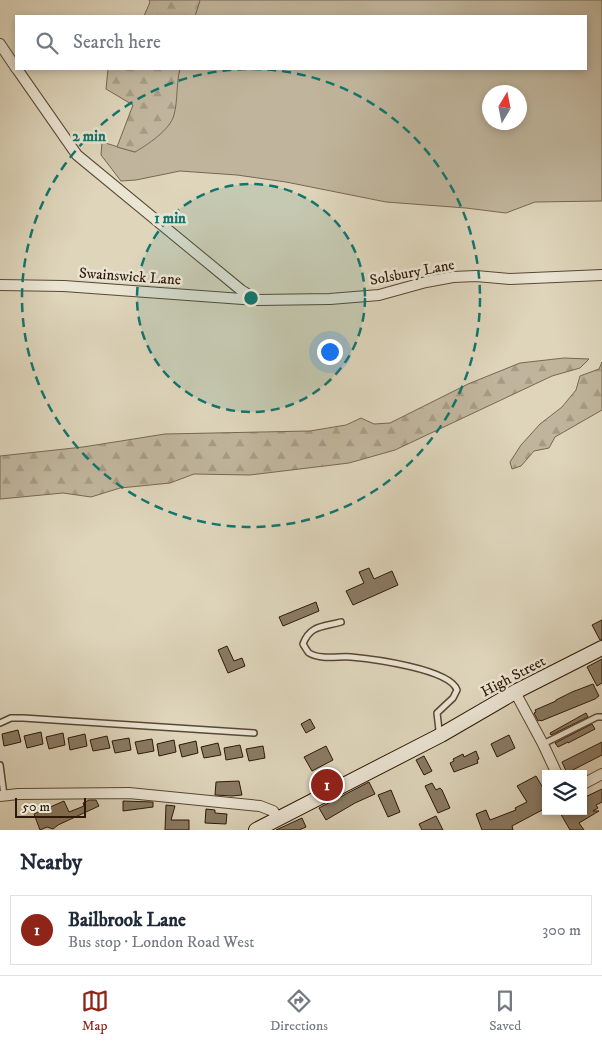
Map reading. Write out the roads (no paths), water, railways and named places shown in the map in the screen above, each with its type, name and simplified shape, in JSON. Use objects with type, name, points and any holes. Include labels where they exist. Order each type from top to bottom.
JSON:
[{"type":"street","points":[[0,44],[15,66]]},
{"type":"street","points":[[17,70],[76,155],[241,290],[258,300]]},
{"type":"street","name":"Solsbury Lane","points":[[258,300],[330,299],[379,295],[426,282],[453,277],[476,276],[510,279],[602,276]]},
{"type":"street","name":"Swainswick Lane","points":[[0,285],[64,286],[258,300]]},
{"type":"street","name":"High Street","points":[[256,830],[437,737],[515,692],[602,648]]},
{"type":"street","points":[[515,692],[555,770]]},
{"type":"street","points":[[587,782],[602,774]]},
{"type":"street","points":[[2,796],[18,794],[129,793],[260,806],[273,811],[278,819]]},
{"type":"lane","points":[[341,622],[311,630],[306,635],[303,644],[308,653],[318,656],[352,657],[425,669],[441,675],[456,686],[457,690],[453,698],[437,713],[439,730],[437,737]]},
{"type":"lane","points":[[543,744],[598,717],[602,717]]},
{"type":"lane","points":[[0,723],[11,718],[23,718],[254,733]]},
{"type":"lane","points":[[0,765],[2,796]]},
{"type":"place","name":"Bailbrook Lane","points":[[327,785]]}]
